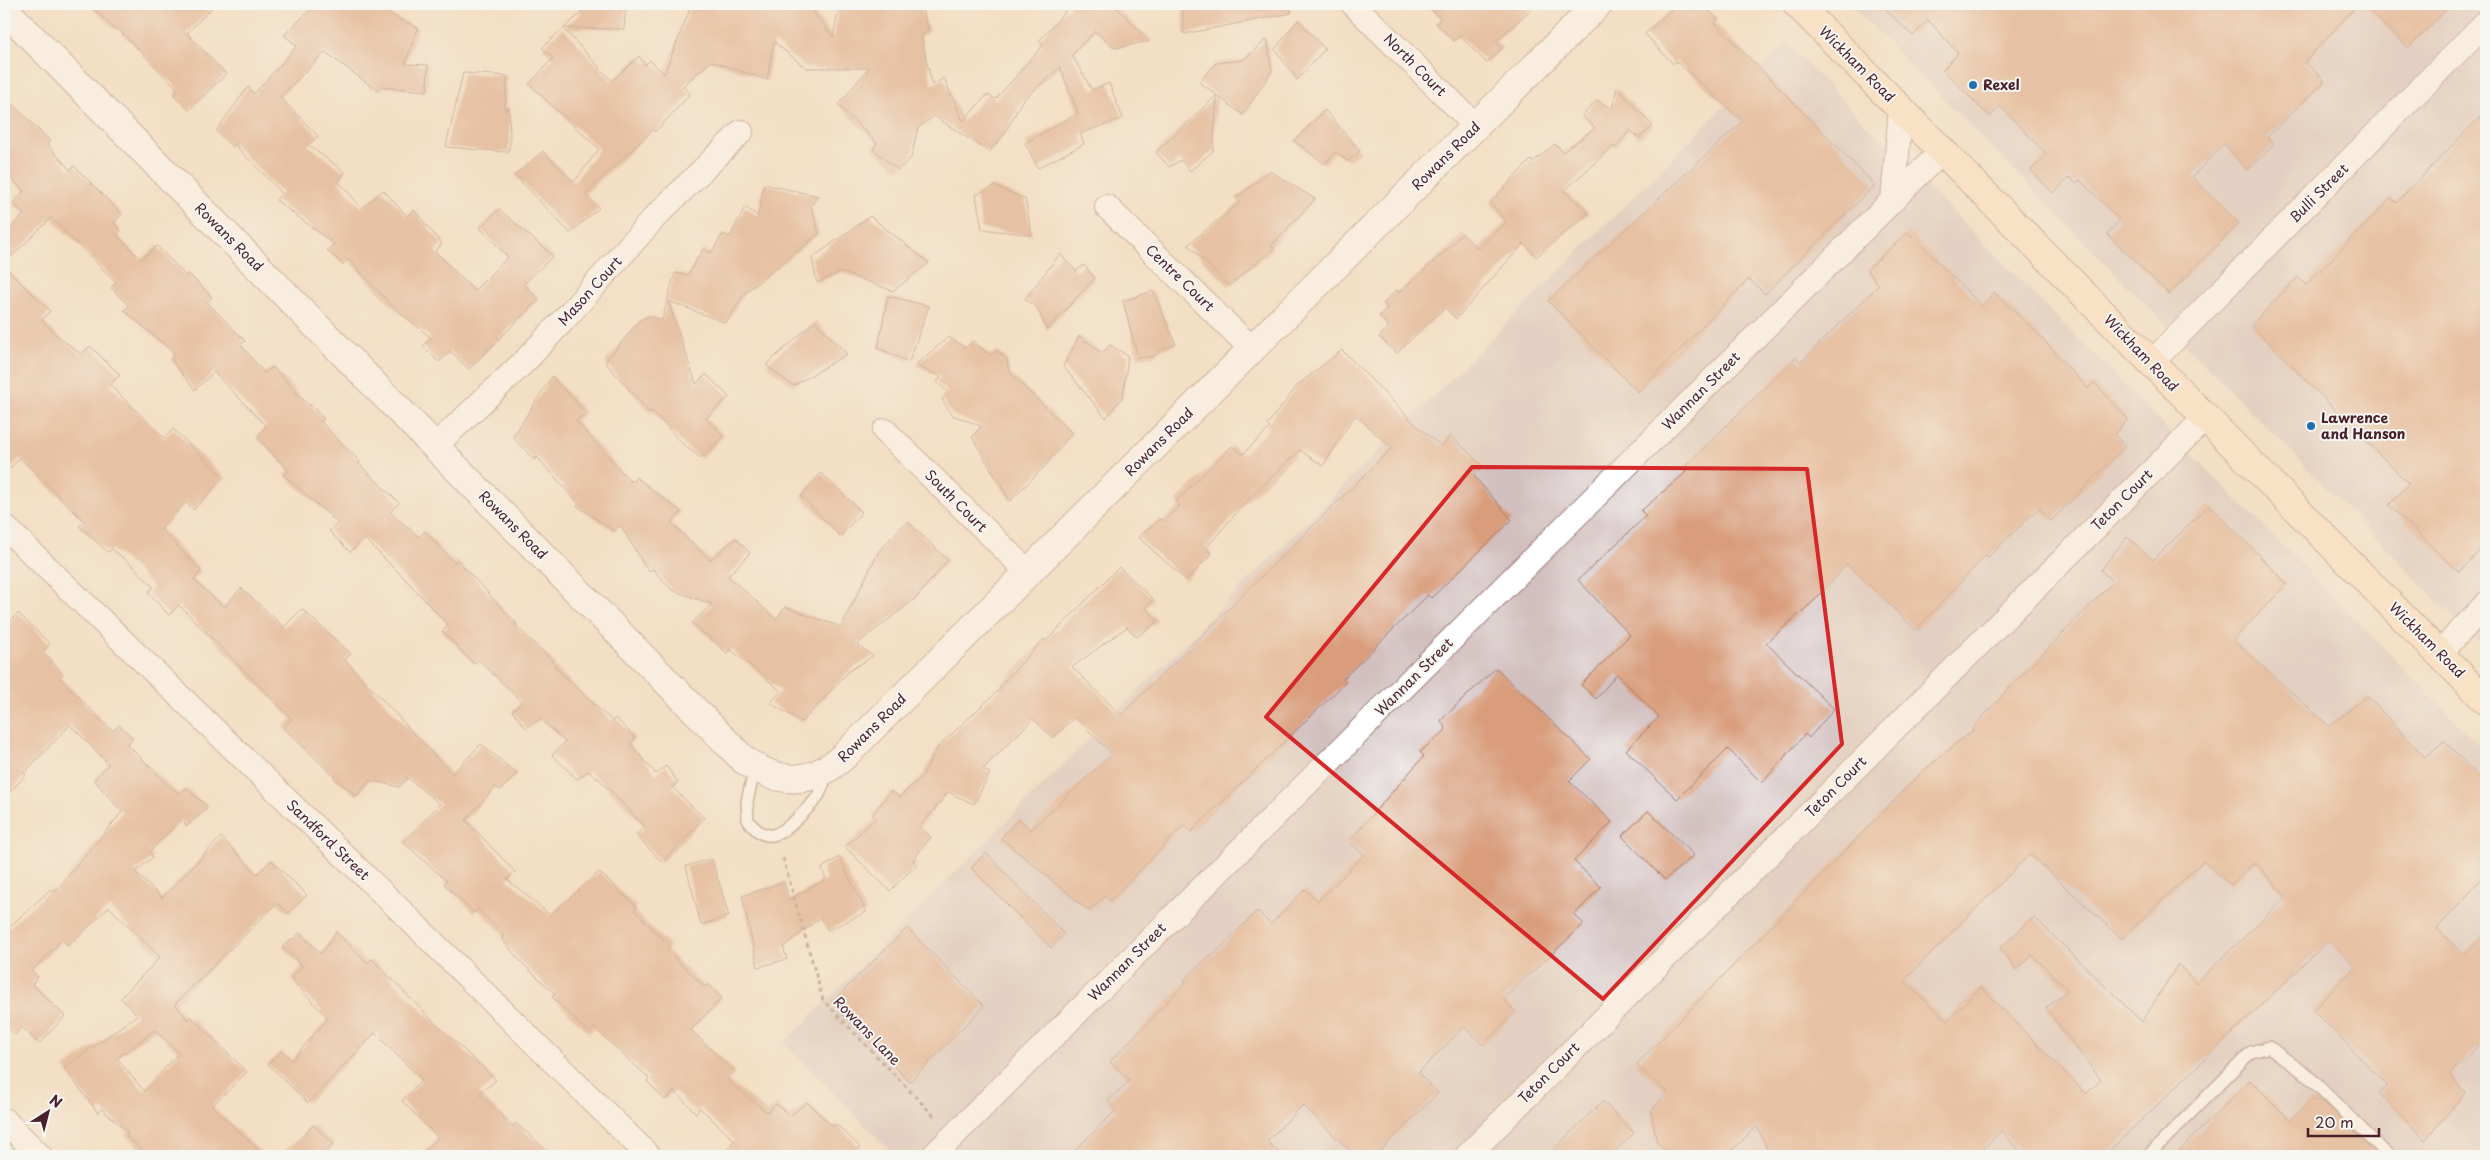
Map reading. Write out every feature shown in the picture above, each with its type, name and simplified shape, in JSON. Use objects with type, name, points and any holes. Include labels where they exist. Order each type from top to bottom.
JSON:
[{"type":"main road","name":"Wickham Road","points":[[1798,4],[2486,701]]},
{"type":"street","name":"North Court","points":[[1353,4],[1476,126]]},
{"type":"street","name":"Rowans Road","points":[[4,9],[735,751],[755,768],[768,775],[793,779],[811,777],[830,768],[844,756],[1598,4]]},
{"type":"street","name":"Bulli Street","points":[[2151,363],[2486,22]]},
{"type":"street","points":[[1893,200],[1901,108]]},
{"type":"street","name":"Mason Court","points":[[435,446],[525,361],[655,217],[741,132]]},
{"type":"street","name":"Wannan Street","points":[[936,1153],[1942,151]]},
{"type":"street","name":"Centre Court","points":[[1107,207],[1252,349]]},
{"type":"street","name":"Teton Court","points":[[1466,1156],[2205,418]]},
{"type":"street","name":"South Court","points":[[885,431],[1028,572]]},
{"type":"street","name":"Sandford Street","points":[[4,526],[649,1156]]},
{"type":"street","points":[[2440,653],[2486,604]]},
{"type":"street","points":[[4,1120],[40,1156]]},
{"type":"lane","points":[[755,768],[747,801],[748,820],[753,828],[769,835],[786,830],[818,796],[830,768]]},
{"type":"lane","points":[[2148,1156],[2250,1052],[2269,1047],[2307,1075],[2389,1156]]},
{"type":"path","name":"Rowans Lane","points":[[783,858],[823,1000],[936,1118]]},
{"type":"highlighted area","points":[[1472,467],[1807,469],[1842,744],[1603,999],[1266,717]]},
{"type":"shaded area","points":[[1850,4],[2486,4],[2486,650]]},
{"type":"shaded area","points":[[1787,44],[2486,752],[2486,1156],[895,1156],[784,1043]]},
{"type":"building","points":[[88,4],[216,4],[187,33],[226,74],[189,110],[174,95],[178,89],[117,28],[116,30]]},
{"type":"building","points":[[317,4],[369,4],[418,28],[405,64],[428,65],[427,91],[381,87],[378,91],[325,52],[280,97],[318,136],[308,145],[345,172],[339,182],[362,208],[383,190],[407,216],[414,210],[442,244],[435,251],[474,291],[508,257],[480,228],[499,209],[553,256],[524,284],[539,299],[469,369],[450,351],[439,362],[423,346],[431,338],[391,305],[348,259],[343,264],[327,250],[334,244],[276,200],[282,193],[234,144],[232,147],[216,131],[248,87],[254,94],[297,46],[284,35]]},
{"type":"building","points":[[579,4],[626,4],[624,29],[564,28],[581,13]]},
{"type":"building","points":[[692,4],[807,4],[833,37],[840,4],[920,4],[929,31],[921,36],[932,85],[944,78],[963,121],[987,95],[996,99],[1043,45],[1039,41],[1072,4],[1113,4],[1150,41],[1115,48],[1095,31],[1072,55],[1092,90],[1109,83],[1123,118],[1080,134],[1084,144],[1038,168],[1025,143],[1078,113],[1060,67],[1022,101],[1004,135],[989,152],[934,116],[918,128],[911,158],[898,170],[873,149],[877,143],[838,105],[869,68],[806,68],[774,42],[767,80],[711,61],[683,86],[690,94],[655,132],[653,130],[585,194],[599,208],[570,233],[515,175],[543,151],[574,182],[599,149],[529,84],[553,58],[542,48],[563,28],[612,81],[639,56],[645,65],[650,60],[664,74]]},
{"type":"building","points":[[1182,4],[1290,4],[1291,13],[1184,34]]},
{"type":"building","points":[[1426,4],[1537,4],[1496,41],[1502,48],[1487,63],[1460,36],[1453,41],[1436,23],[1441,19]]},
{"type":"building","points":[[1677,4],[1702,4],[1718,19],[1715,23],[1875,185],[1765,294],[1749,279],[1638,392],[1548,301],[1743,121],[1676,61],[1673,64],[1645,34]]},
{"type":"building","points":[[1880,4],[2358,4],[2305,62],[2325,81],[2267,137],[2274,144],[2248,170],[2224,144],[2192,177],[2239,223],[2169,294],[2107,234],[2120,220],[2080,180],[2076,184],[2070,177],[2053,193],[2031,170],[2047,155],[2000,106],[1990,117],[1943,70],[1958,53],[1928,20],[1913,36]]},
{"type":"building","points":[[2363,4],[2452,4],[2408,48]]},
{"type":"building","points":[[1298,20],[1325,49],[1297,80],[1275,49]]},
{"type":"building","points":[[1267,39],[1272,71],[1243,115],[1217,96],[1213,151],[1190,171],[1181,160],[1169,167],[1156,152],[1217,95],[1199,82],[1216,63],[1243,60]]},
{"type":"building","points":[[463,73],[507,76],[505,111],[509,107],[510,143],[508,152],[446,147]]},
{"type":"building","points":[[1617,88],[1653,126],[1639,138],[1630,130],[1615,148],[1613,146],[1564,191],[1589,213],[1536,257],[1524,243],[1456,319],[1445,308],[1397,353],[1379,337],[1389,327],[1379,316],[1387,309],[1384,303],[1396,290],[1399,292],[1448,249],[1462,233],[1478,249],[1506,222],[1490,202],[1531,160],[1533,162],[1555,144],[1563,152],[1595,128],[1582,116],[1597,100],[1612,109]]},
{"type":"building","points":[[4,96],[50,141],[47,144],[70,170],[74,166],[122,214],[114,223],[121,231],[117,235],[141,259],[157,246],[186,276],[188,273],[212,297],[207,302],[245,341],[241,345],[264,373],[273,367],[309,406],[310,404],[324,419],[321,422],[360,462],[358,463],[399,503],[390,512],[419,537],[425,531],[454,563],[457,560],[517,624],[515,625],[556,664],[554,666],[612,721],[616,718],[635,738],[630,744],[656,774],[666,766],[678,782],[672,787],[704,818],[662,862],[636,835],[645,827],[597,777],[596,779],[589,771],[577,779],[552,755],[565,742],[541,719],[526,728],[512,711],[522,702],[479,660],[474,664],[442,631],[448,625],[364,538],[350,552],[329,531],[338,523],[284,475],[289,471],[257,437],[266,426],[214,372],[195,390],[171,360],[175,354],[124,310],[129,306],[111,288],[116,282],[51,218],[4,264],[4,236],[24,214],[13,203],[24,191],[4,172]]},
{"type":"building","points":[[1325,110],[1360,151],[1348,161],[1335,152],[1325,164],[1294,141]]},
{"type":"building","points":[[2486,111],[2486,544],[2459,572],[2389,505],[2409,484],[2251,325],[2298,277],[2306,285],[2391,198],[2396,203]]},
{"type":"building","points":[[1270,171],[1315,199],[1271,246],[1274,248],[1229,286],[1188,245],[1240,202],[1236,198]]},
{"type":"building","points":[[764,184],[818,196],[811,206],[819,234],[745,293],[726,323],[668,301],[696,384],[706,374],[729,397],[706,418],[724,436],[701,458],[686,447],[652,411],[650,413],[605,362],[640,320],[649,316],[662,320],[675,273],[688,275],[703,249],[711,253],[723,234],[730,237],[745,207],[758,216]]},
{"type":"building","points":[[994,186],[1025,199],[1032,235],[982,229],[976,195]]},
{"type":"building","points":[[870,216],[929,263],[893,291],[841,272],[817,283],[812,258]]},
{"type":"building","points":[[1908,232],[1982,306],[1994,292],[2036,332],[2088,389],[2094,382],[2128,419],[2115,434],[2125,447],[2051,521],[2039,508],[1988,557],[1986,555],[1916,630],[1847,564],[1815,600],[1766,643],[1834,709],[1809,738],[1805,734],[1762,783],[1728,749],[1677,799],[1626,750],[1659,717],[1617,674],[1596,699],[1581,685],[1630,635],[1578,580],[1646,516],[1641,511],[1686,472],[1682,469],[1796,357],[1801,362],[1879,285],[1867,270]]},
{"type":"building","points":[[1060,254],[1076,271],[1084,265],[1095,278],[1047,330],[1037,308],[1025,299]]},
{"type":"building","points":[[4,266],[50,311],[42,320],[59,337],[81,354],[90,346],[120,375],[110,385],[164,438],[173,429],[224,477],[194,510],[186,502],[161,529],[201,571],[194,580],[224,607],[241,588],[284,627],[302,609],[351,654],[345,660],[452,774],[481,744],[517,774],[500,790],[495,787],[466,820],[515,872],[507,879],[550,915],[599,872],[637,907],[634,910],[670,946],[667,950],[705,987],[708,984],[722,998],[691,1030],[735,1072],[727,1080],[767,1112],[776,1104],[790,1116],[807,1102],[833,1127],[836,1124],[860,1147],[851,1156],[724,1156],[734,1140],[700,1108],[696,1113],[674,1091],[665,1100],[647,1081],[649,1078],[594,1028],[589,1033],[552,997],[555,994],[519,960],[502,939],[503,935],[478,909],[474,913],[444,884],[447,881],[403,842],[440,804],[408,778],[399,787],[370,780],[357,796],[334,778],[283,727],[292,719],[179,605],[169,615],[148,593],[153,587],[133,566],[112,549],[108,552],[79,526],[84,521],[20,458],[4,474]]},
{"type":"building","points":[[1153,291],[1176,344],[1161,350],[1154,356],[1138,358],[1123,301]]},
{"type":"building","points":[[888,296],[929,306],[909,362],[878,348]]},
{"type":"building","points":[[815,321],[847,354],[793,386],[766,365]]},
{"type":"building","points":[[1079,336],[1102,353],[1110,345],[1128,356],[1123,396],[1106,418],[1063,366]]},
{"type":"building","points":[[949,337],[966,348],[973,341],[990,355],[997,351],[1007,359],[1009,372],[1072,433],[1046,465],[1010,501],[972,437],[981,426],[952,415],[942,399],[948,392],[937,382],[941,377],[915,365]]},
{"type":"building","points":[[1342,350],[1415,424],[1442,447],[1450,435],[1483,466],[1474,476],[1512,520],[1431,598],[1428,595],[1343,679],[1346,682],[1191,832],[1184,825],[1110,901],[1105,896],[1089,911],[1001,838],[1019,819],[1031,830],[1112,754],[1075,717],[1053,738],[1033,719],[983,769],[990,773],[974,804],[948,792],[920,827],[931,837],[913,860],[917,864],[890,891],[845,847],[876,818],[872,815],[891,791],[900,797],[922,776],[938,747],[1001,688],[1000,686],[1044,639],[1046,641],[1119,567],[1153,599],[1146,608],[1158,621],[1137,637],[1127,627],[1072,667],[1121,715],[1392,448],[1355,415],[1323,466],[1300,450],[1243,505],[1206,548],[1212,554],[1186,580],[1138,537],[1160,519],[1163,521],[1179,507],[1177,500],[1232,446],[1243,454],[1270,428],[1267,425],[1298,385]]},
{"type":"building","points":[[552,376],[585,412],[576,421],[631,482],[636,477],[681,512],[671,523],[710,560],[736,538],[750,553],[728,576],[776,619],[785,607],[841,627],[879,551],[907,521],[948,560],[915,599],[857,644],[873,656],[849,671],[802,722],[770,703],[781,691],[730,649],[727,653],[692,623],[712,604],[672,590],[653,569],[649,572],[620,525],[614,531],[577,506],[579,504],[537,457],[534,460],[513,437]]},
{"type":"building","points":[[821,473],[862,512],[840,536],[801,496]]},
{"type":"building","points":[[2209,505],[2287,584],[2233,640],[2329,726],[2367,696],[2425,757],[2444,741],[2486,784],[2486,874],[2437,929],[2464,955],[2486,932],[2486,1038],[2450,1074],[2465,1093],[2425,1140],[2379,1093],[2388,1086],[2313,1010],[2355,967],[2329,940],[2104,1156],[2025,1156],[2001,1131],[1976,1156],[1770,1156],[1757,1126],[1726,1156],[1672,1156],[1657,1143],[1651,1111],[1667,1092],[1636,1065],[1922,772],[1973,730],[2013,684],[2113,582],[2101,570],[2127,537],[2153,560]],"holes":[[[2030,854],[2122,939],[2203,861],[2231,885],[2255,862],[2286,897],[2196,983],[2178,964],[2142,1022],[2034,917],[2000,948],[2017,970],[2032,955],[2068,990],[2046,1008],[2101,1080],[2086,1094],[1981,987],[1947,1021],[1904,981]]]},
{"type":"building","points":[[18,613],[50,644],[43,651],[63,674],[60,677],[103,722],[113,731],[119,725],[133,738],[127,744],[179,794],[186,788],[208,807],[187,826],[181,820],[149,852],[153,857],[135,872],[162,898],[221,837],[257,874],[271,860],[307,895],[289,913],[277,903],[175,1004],[188,1020],[191,1017],[247,1072],[212,1106],[265,1156],[150,1156],[126,1136],[128,1132],[102,1109],[98,1113],[64,1068],[137,1015],[121,998],[160,957],[109,907],[68,946],[62,940],[32,971],[38,977],[32,984],[65,1016],[39,1044],[22,1027],[15,1035],[4,1023],[4,932],[51,889],[55,892],[122,812],[94,780],[109,764],[70,725],[24,773],[26,775],[4,798],[4,628]],"holes":[[[155,1030],[179,1053],[144,1091],[117,1058]]]},
{"type":"building","points":[[1496,668],[1591,759],[1569,781],[1612,822],[1574,861],[1601,887],[1574,915],[1584,924],[1503,999],[1516,1012],[1483,1045],[1464,1027],[1418,1073],[1438,1093],[1375,1156],[1355,1156],[1303,1105],[1267,1141],[1282,1156],[1069,1156],[1116,1110],[1108,1101],[1130,1080],[1110,1062],[1186,982],[1184,980],[1210,955],[1212,957],[1257,911],[1271,924],[1305,889],[1318,901],[1364,855],[1349,841],[1424,756],[1420,752],[1446,730],[1441,720]]},
{"type":"building","points":[[1648,811],[1694,855],[1665,880],[1622,836]]},
{"type":"building","points":[[986,853],[1064,934],[1051,948],[971,868]]},
{"type":"building","points":[[839,857],[866,912],[828,930],[820,918],[783,947],[787,959],[758,967],[742,896],[784,882],[789,900],[826,879],[822,868]]},
{"type":"building","points":[[712,859],[729,916],[701,925],[686,866]]},
{"type":"building","points":[[907,928],[984,1006],[910,1082],[831,1003]]},
{"type":"building","points":[[336,932],[368,963],[372,959],[431,1019],[496,1080],[479,1094],[513,1126],[516,1123],[553,1156],[420,1156],[438,1138],[402,1101],[422,1080],[375,1033],[308,1103],[268,1064],[281,1051],[292,1060],[328,1018],[291,979],[302,966],[282,947],[300,933],[321,954]]},
{"type":"building","points":[[2250,1080],[2290,1120],[2311,1100],[2323,1101],[2379,1156],[2174,1156]]},
{"type":"building","points":[[1603,1101],[1634,1133],[1610,1156],[1547,1156]]},
{"type":"building","points":[[313,1125],[334,1144],[323,1156],[283,1156]]},
{"type":"place","name":"Rexel","points":[[1973,85]]},
{"type":"place","name":"Lawrence and Hanson","points":[[2311,426]]}]
